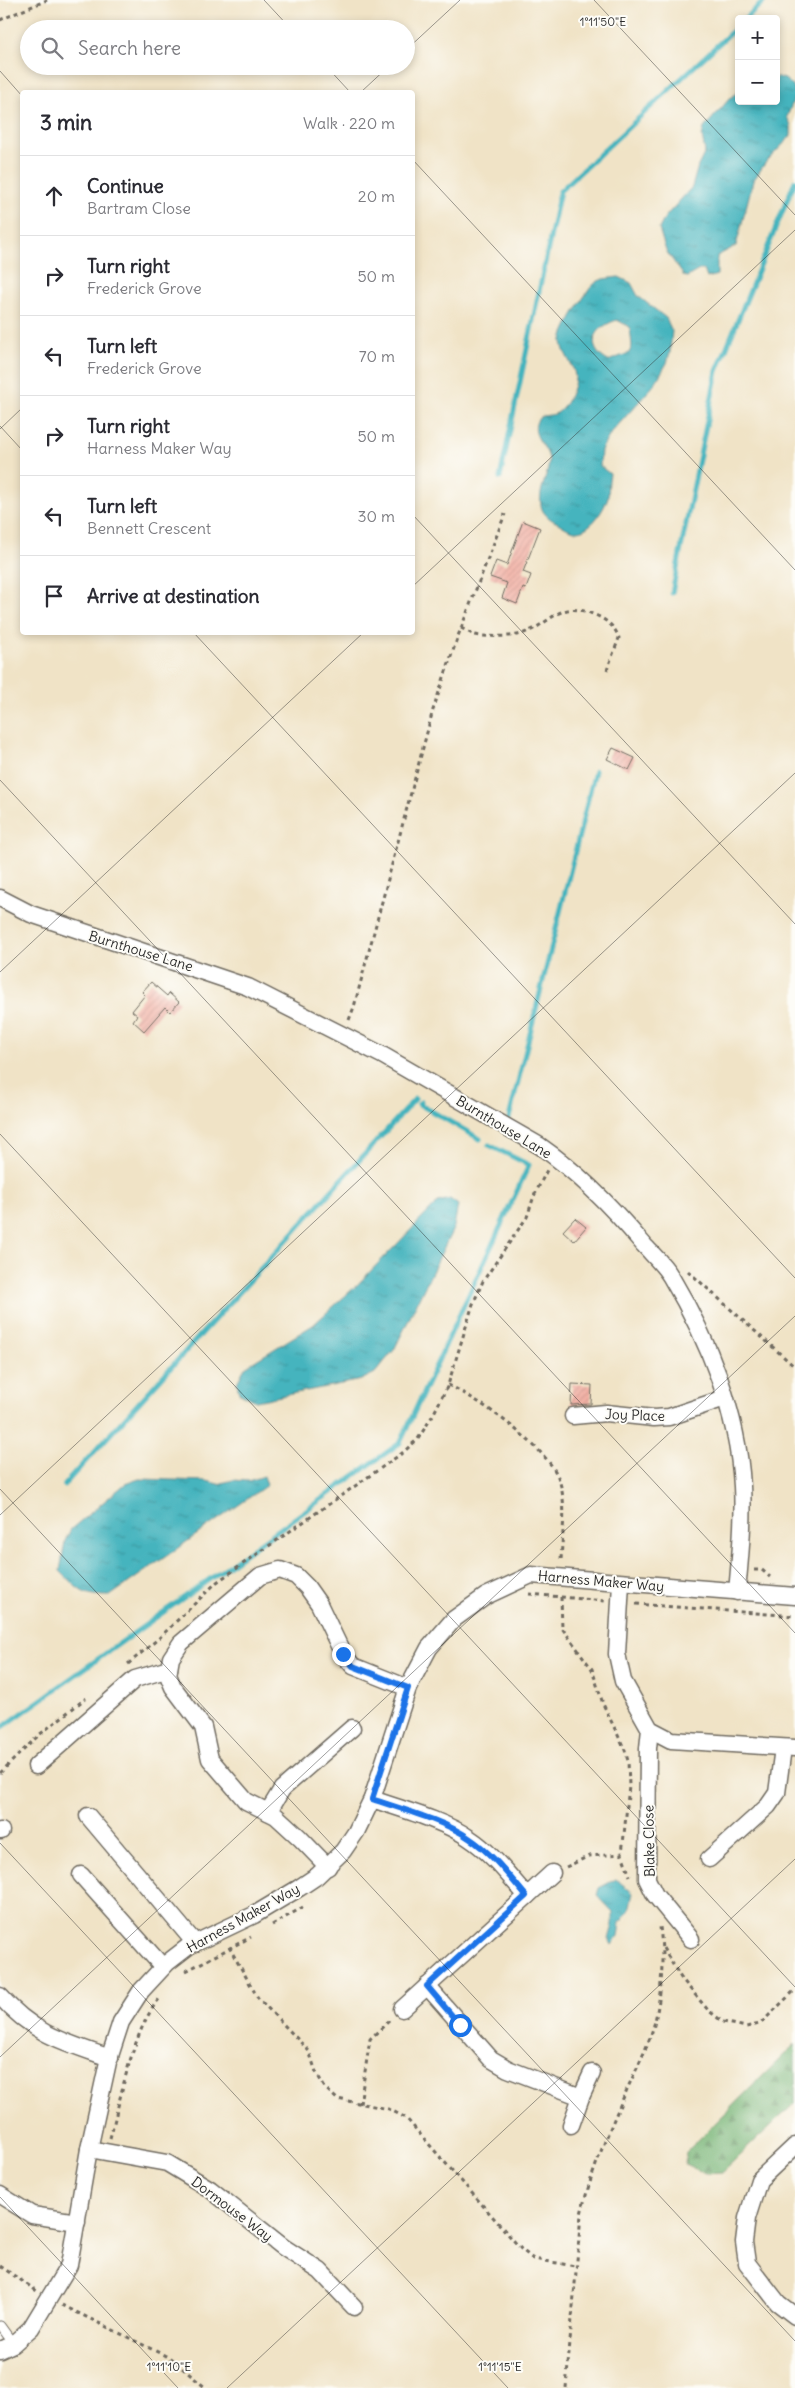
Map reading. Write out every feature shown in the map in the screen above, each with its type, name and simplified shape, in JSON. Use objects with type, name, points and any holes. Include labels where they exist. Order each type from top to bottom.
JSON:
[{"type":"street","name":"Burnthouse Lane","points":[[0,898],[39,917],[248,987],[343,1035],[382,1055],[557,1158],[614,1210],[664,1268],[703,1337],[725,1398],[735,1434],[742,1487],[737,1592]]},
{"type":"street","name":"Joy Place","points":[[573,1416],[606,1414],[654,1418],[669,1417],[725,1398]]},
{"type":"street","points":[[328,1867],[300,1838],[268,1812],[246,1800],[210,1759],[203,1727],[173,1687],[168,1674],[171,1658],[181,1643],[260,1576],[280,1570],[296,1576],[307,1588],[319,1604],[343,1654],[353,1666],[408,1688]]},
{"type":"street","name":"Harness Maker Way","points":[[6,2347],[31,2328],[69,2265],[89,2149],[110,2058],[121,2022],[141,1991],[163,1968],[195,1944],[299,1888],[328,1867],[343,1851],[356,1832],[372,1799],[408,1688],[428,1648],[454,1619],[478,1602],[531,1575],[621,1584],[795,1596]]},
{"type":"street","points":[[621,1584],[617,1654],[623,1681],[650,1729],[671,1740],[789,1748],[777,1793],[768,1806],[709,1859]]},
{"type":"street","points":[[36,1766],[135,1679],[169,1669]]},
{"type":"street","points":[[268,1812],[282,1789],[352,1728]]},
{"type":"street","name":"Blake Close","points":[[650,1729],[648,1748],[647,1879],[655,1895],[691,1939]]},
{"type":"street","points":[[372,1799],[435,1822],[469,1837],[496,1861],[526,1896]]},
{"type":"street","points":[[88,1816],[195,1944]]},
{"type":"street","points":[[402,2009],[552,1873]]},
{"type":"street","points":[[81,1875],[163,1968]]},
{"type":"street","points":[[427,1986],[491,2059],[508,2069],[582,2097]]},
{"type":"street","points":[[0,1996],[14,2012],[50,2037],[110,2058]]},
{"type":"street","points":[[571,2126],[592,2073]]},
{"type":"street","points":[[795,2146],[758,2180],[744,2242],[747,2263],[778,2303],[795,2316]]},
{"type":"street","name":"Dormouse Way","points":[[89,2149],[167,2163],[210,2189],[283,2247],[320,2271],[354,2307]]},
{"type":"street","points":[[0,2195],[32,2215],[77,2222]]},
{"type":"lane","points":[[0,2326],[6,2347]]},
{"type":"path","points":[[0,20],[47,0]]},
{"type":"path","points":[[343,1035],[354,1007],[433,710],[461,628],[505,514]]},
{"type":"path","points":[[461,628],[476,636],[520,635],[559,612],[571,608],[584,610],[602,618],[615,629],[619,638],[607,670]]},
{"type":"path","points":[[127,1664],[158,1639],[217,1582],[401,1454],[418,1439],[448,1385],[472,1304],[483,1281],[527,1217],[543,1176],[557,1158]]},
{"type":"path","points":[[664,1268],[676,1260],[795,1367]]},
{"type":"path","points":[[448,1385],[462,1390],[490,1410],[532,1445],[546,1457],[559,1478],[564,1508],[560,1579],[562,1628],[592,1669],[603,1704],[628,1760],[629,1786],[622,1854],[628,1873],[633,1880]]},
{"type":"path","points":[[738,1570],[762,1570],[773,1580]]},
{"type":"path","points":[[526,1594],[795,1616]]},
{"type":"path","points":[[0,1773],[39,1735],[89,1695]]},
{"type":"path","points":[[552,1873],[589,1856],[622,1854]]},
{"type":"path","points":[[265,1929],[304,1906]]},
{"type":"path","points":[[566,2388],[581,2214],[586,2191],[628,2087],[642,2060],[654,2026],[661,1989],[662,1947],[658,1919]]},
{"type":"path","points":[[220,1931],[258,1998],[309,2051],[316,2072],[325,2088],[337,2099],[388,2108],[406,2118],[521,2249],[533,2259],[576,2266]]},
{"type":"path","points":[[183,1972],[256,1934]]},
{"type":"path","points":[[662,1947],[681,1978],[708,2010],[723,2022],[746,2027],[760,2024],[795,1990]]},
{"type":"path","points":[[107,2152],[136,2045],[154,2004],[166,1991]]},
{"type":"path","points":[[360,2104],[370,2039],[402,2009]]},
{"type":"path","points":[[0,2266],[49,2299],[170,2358],[206,2388]]},
{"type":"path","points":[[60,2315],[68,2301]]},
{"type":"green space","points":[[795,2044],[795,2103],[721,2173],[706,2174],[685,2164],[686,2152]]},
{"type":"water","points":[[780,78],[785,79],[794,87],[795,96],[787,117],[791,125],[791,136],[766,162],[753,181],[736,246],[717,256],[717,275],[707,278],[704,270],[699,270],[687,277],[684,276],[666,251],[659,229],[665,217],[692,187],[698,166],[705,152],[702,136],[704,128],[735,94],[735,105],[780,105]]},
{"type":"water","points":[[619,277],[631,283],[638,296],[666,318],[672,331],[670,352],[667,363],[654,385],[611,433],[601,450],[600,466],[610,474],[608,497],[603,508],[587,528],[574,531],[550,518],[542,508],[540,499],[549,460],[546,450],[537,437],[535,427],[541,417],[560,411],[574,385],[573,367],[564,350],[562,340],[570,320],[596,282],[602,279]],"holes":[[[617,320],[630,327],[632,346],[629,353],[608,361],[596,350],[595,338],[603,327]]]},
{"type":"water","points":[[450,1199],[458,1205],[454,1227],[394,1350],[375,1373],[361,1380],[256,1401],[239,1393],[237,1383],[245,1367],[313,1325],[357,1285],[438,1202]]},
{"type":"water","points":[[264,1476],[267,1485],[110,1596],[93,1595],[81,1591],[60,1571],[65,1541],[71,1529],[125,1484],[139,1479],[207,1481],[218,1484],[233,1480],[249,1481]]},
{"type":"water","points":[[616,1879],[633,1893],[629,1910],[620,1923],[618,1937],[612,1945],[609,1939],[613,1925],[613,1912],[597,1895],[599,1888]]},
{"type":"building","points":[[523,521],[540,528],[523,572],[531,575],[526,589],[523,588],[517,604],[502,598],[507,583],[490,577],[496,561],[507,565]]},
{"type":"building","points":[[613,748],[635,758],[629,770],[607,759]]},
{"type":"building","points":[[151,982],[167,996],[169,993],[179,1002],[170,1012],[165,1007],[144,1031],[133,1021],[137,1015],[132,1011],[145,995],[142,992]]},
{"type":"building","points":[[575,1218],[586,1227],[574,1241],[563,1231]]},
{"type":"building","points":[[572,1384],[592,1385],[591,1404],[571,1405]]},
{"type":"waterway","points":[[749,15],[765,0]]},
{"type":"waterway","points":[[500,478],[560,191],[735,29]]},
{"type":"waterway","points":[[672,593],[717,371],[795,181]]},
{"type":"waterway","points":[[509,1118],[595,771]]},
{"type":"waterway","points":[[64,1485],[415,1099]]},
{"type":"waterway","points":[[421,1102],[419,1104],[480,1139]]},
{"type":"waterway","points":[[0,1729],[400,1443],[529,1165],[489,1145]]},
{"type":"route","points":[[343,1654],[353,1666],[408,1688],[372,1799],[435,1822],[469,1837],[496,1861],[526,1896],[427,1986],[460,2025]]}]
